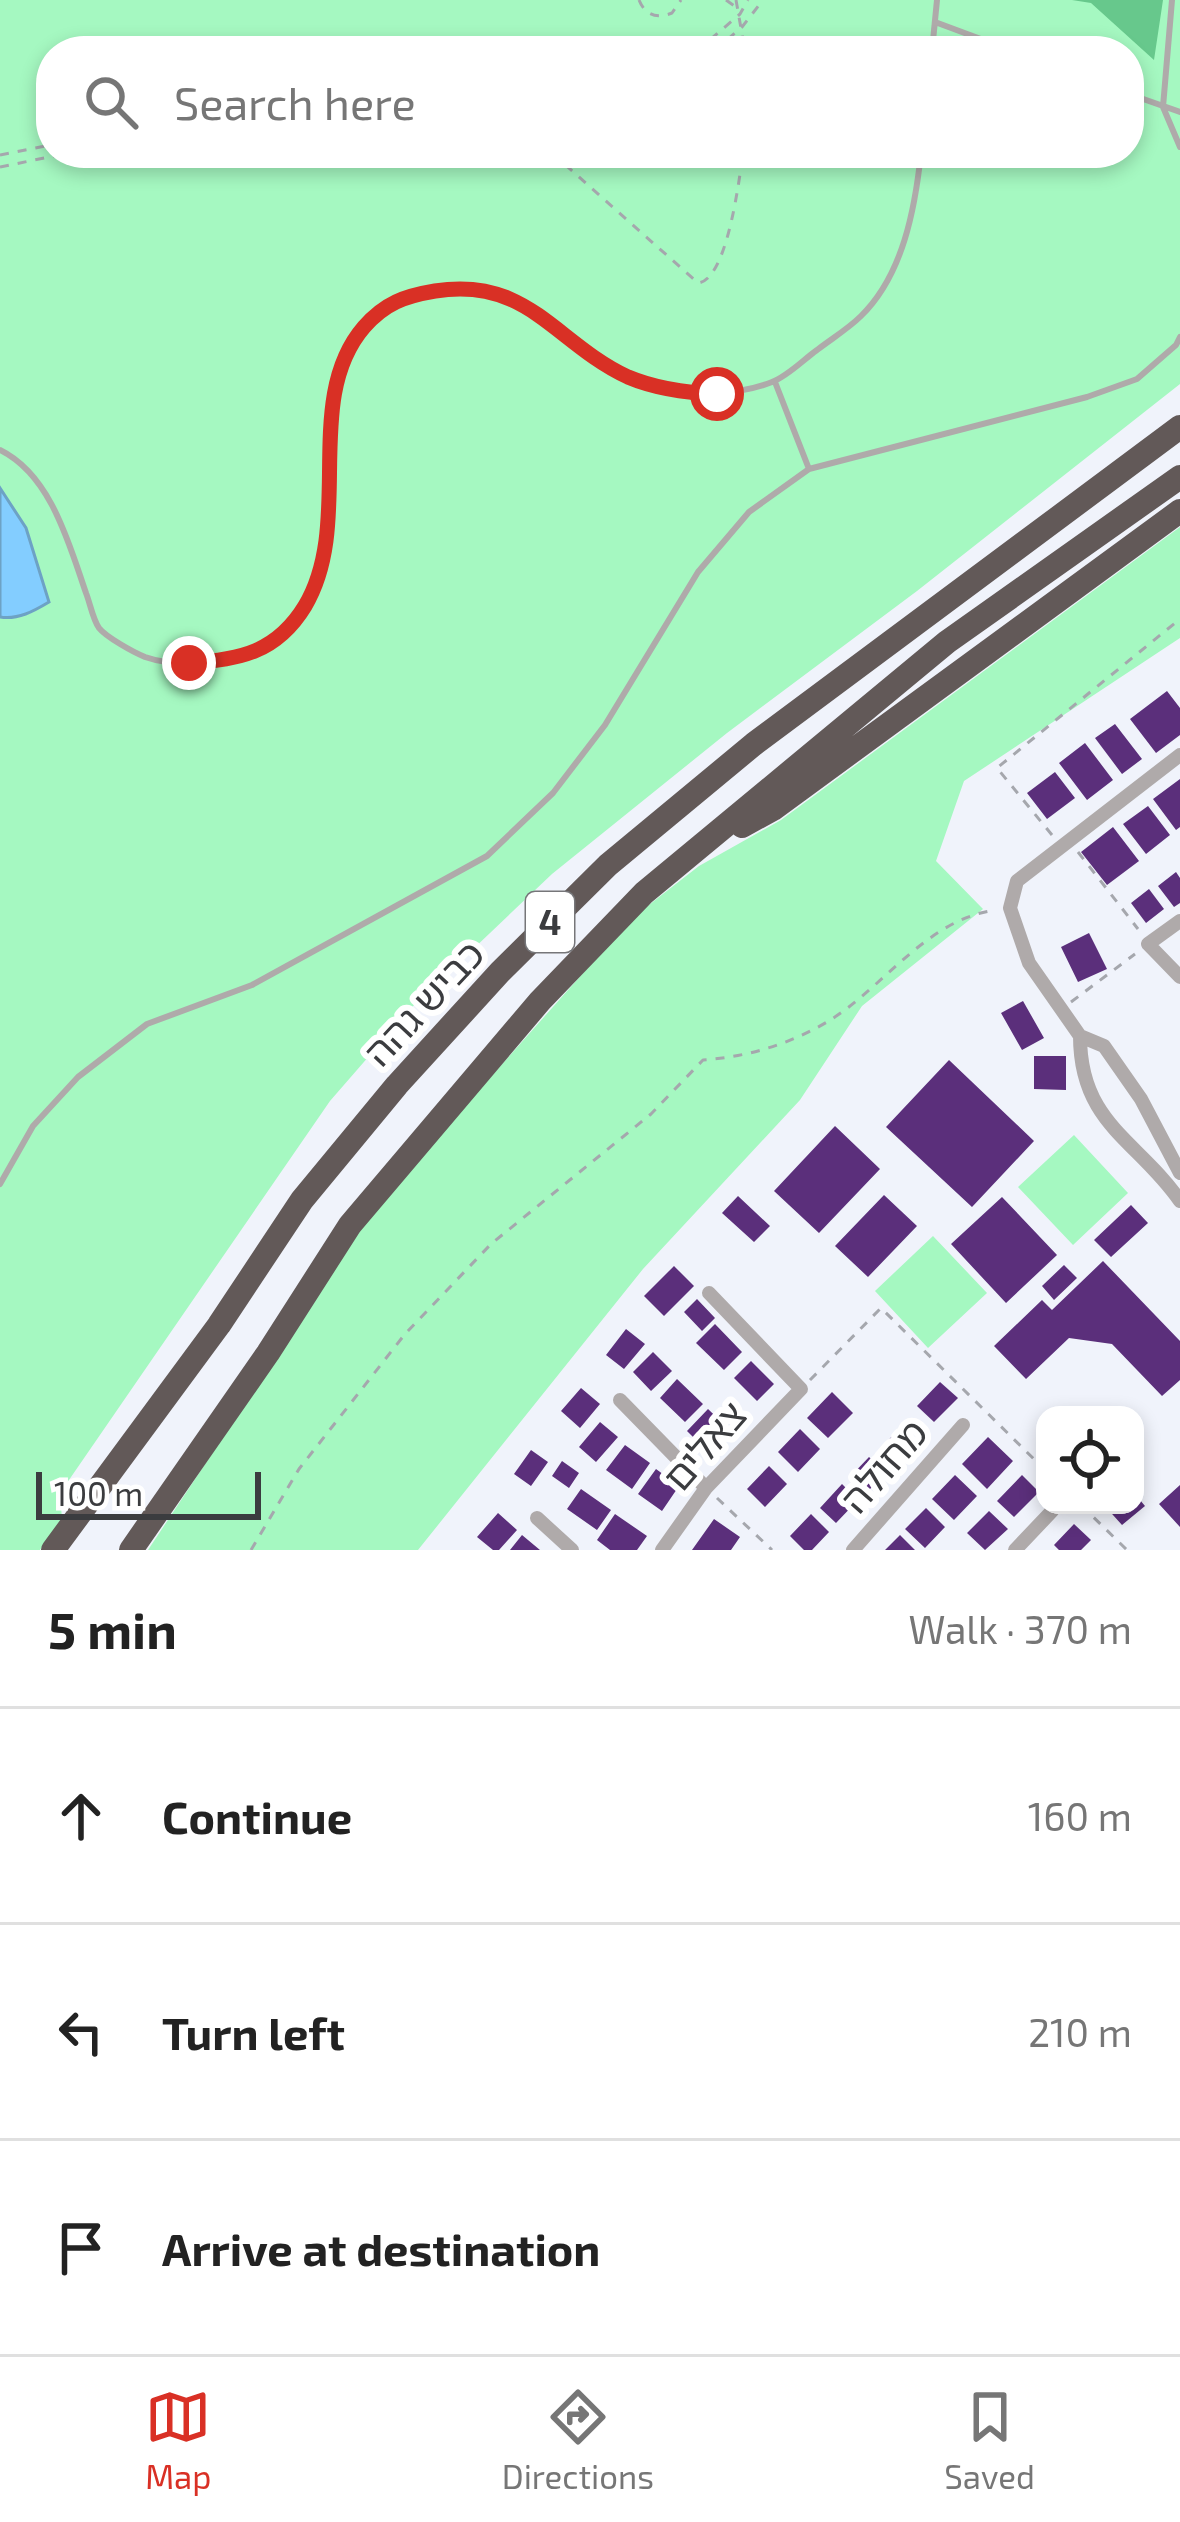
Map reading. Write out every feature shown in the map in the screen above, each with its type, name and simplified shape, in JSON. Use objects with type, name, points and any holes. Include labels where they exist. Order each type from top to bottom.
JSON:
[{"type":"highway","name":"כביש גהה","points":[[52,1550],[219,1325],[302,1200],[397,1084],[530,942],[608,865],[754,744],[1180,427]]},
{"type":"highway","name":"4","points":[[131,1550],[350,1226],[540,1000],[644,893],[946,643],[1180,477]]},
{"type":"highway","points":[[692,853],[773,809],[1180,511]]},
{"type":"street","points":[[1180,755],[1017,881],[1010,908],[1029,963],[1080,1036],[1104,1046],[1141,1099],[1180,1172]]},
{"type":"street","points":[[1180,921],[1148,944],[1180,977]]},
{"type":"street","points":[[1080,1036],[1080,1067],[1113,1132],[1176,1196]]},
{"type":"street","points":[[709,1294],[800,1389]]},
{"type":"street","name":"צאלים","points":[[662,1550],[706,1488],[800,1389]]},
{"type":"street","points":[[620,1400],[706,1488]]},
{"type":"street","name":"מחולה","points":[[854,1550],[963,1425]]},
{"type":"street","points":[[1015,1550],[1049,1514]]},
{"type":"street","points":[[537,1518],[572,1550]]},
{"type":"lane","points":[[934,36],[937,0]]},
{"type":"lane","points":[[1172,0],[1163,106],[1180,147]]},
{"type":"lane","points":[[935,22],[973,36]]},
{"type":"lane","points":[[1144,99],[1180,112]]},
{"type":"lane","points":[[0,450],[19,459],[59,518],[99,628],[145,657],[189,663],[249,655],[291,629],[316,586],[331,525],[333,402],[342,368],[362,329],[389,304],[404,296],[474,287],[529,307],[615,369],[639,380],[717,394],[775,382],[861,316],[874,300],[906,240],[918,168]]},
{"type":"lane","points":[[0,1184],[33,1126],[78,1077],[147,1024],[252,986],[487,856],[553,793],[605,725],[711,557],[749,512],[809,469],[1087,397],[1137,379],[1180,337]]},
{"type":"lane","points":[[775,382],[809,469]]},
{"type":"path","points":[[639,0],[657,16],[671,13],[681,0]]},
{"type":"path","points":[[726,0],[739,11]]},
{"type":"path","points":[[736,0],[743,36]]},
{"type":"path","points":[[713,36],[748,0]]},
{"type":"path","points":[[731,36],[763,0]]},
{"type":"path","points":[[0,155],[36,148]]},
{"type":"path","points":[[0,167],[36,160]]},
{"type":"path","points":[[569,168],[698,283],[704,283],[714,276],[734,210],[741,168]]},
{"type":"path","points":[[1061,1009],[1148,944],[997,768],[1180,619]]},
{"type":"path","points":[[251,1550],[299,1469],[405,1334],[491,1244],[651,1114],[703,1060],[748,1057],[827,1022],[928,940],[979,912],[1010,908]]},
{"type":"path","points":[[800,1389],[881,1308],[1036,1461]]},
{"type":"path","points":[[706,1488],[772,1550]]},
{"type":"path","points":[[1090,1514],[1127,1550]]},
{"type":"green space","points":[[0,0],[1180,0],[1180,384],[552,874],[410,1009],[330,1101],[60,1493],[62,1519],[40,1550],[0,1550]]},
{"type":"green space","points":[[1072,0],[1163,0],[1154,60],[1144,51],[1144,36],[1127,36],[1091,3]]},
{"type":"green space","points":[[1180,527],[1180,638],[964,781],[936,861],[983,909],[862,1006],[800,1100],[643,1269],[418,1550],[148,1550],[377,1205],[632,918],[699,866],[781,820]]},
{"type":"green space","points":[[1074,1135],[1128,1193],[1073,1245],[1018,1187]]},
{"type":"green space","points":[[933,1236],[987,1293],[928,1348],[875,1291]]},
{"type":"water","points":[[0,488],[26,528],[49,602],[13,617],[0,617]]},
{"type":"building","points":[[1167,691],[1180,708],[1180,735],[1156,753],[1130,719]]},
{"type":"building","points":[[1115,724],[1142,759],[1122,774],[1095,738]]},
{"type":"building","points":[[1085,743],[1113,780],[1087,800],[1059,763]]},
{"type":"building","points":[[1055,772],[1075,798],[1047,819],[1027,793]]},
{"type":"building","points":[[1180,779],[1180,827],[1176,830],[1153,799]]},
{"type":"building","points":[[1148,806],[1170,835],[1146,854],[1123,824]]},
{"type":"building","points":[[1113,827],[1139,861],[1107,885],[1081,852]]},
{"type":"building","points":[[1176,872],[1180,903],[1174,907],[1158,886]]},
{"type":"building","points":[[1149,889],[1164,909],[1146,923],[1131,903]]},
{"type":"building","points":[[1089,933],[1107,969],[1078,982],[1061,947]]},
{"type":"building","points":[[1023,1001],[1044,1038],[1022,1050],[1001,1013]]},
{"type":"building","points":[[1034,1056],[1066,1056],[1066,1090],[1034,1089]]},
{"type":"building","points":[[949,1060],[1034,1141],[972,1207],[886,1127]]},
{"type":"building","points":[[835,1126],[880,1169],[819,1233],[774,1191]]},
{"type":"building","points":[[884,1195],[917,1226],[868,1277],[835,1246]]},
{"type":"building","points":[[738,1196],[770,1226],[754,1242],[722,1213]]},
{"type":"building","points":[[1002,1197],[1057,1255],[1006,1303],[951,1244]]},
{"type":"building","points":[[1131,1205],[1148,1223],[1111,1257],[1094,1240]]},
{"type":"building","points":[[1103,1261],[1180,1341],[1180,1380],[1162,1396],[1112,1344],[1069,1338],[1026,1379],[994,1346],[1042,1300],[1052,1310]]},
{"type":"building","points":[[1064,1265],[1077,1278],[1054,1300],[1042,1286]]},
{"type":"building","points":[[674,1266],[694,1286],[664,1316],[644,1296]]},
{"type":"building","points":[[697,1299],[715,1318],[702,1331],[684,1312]]},
{"type":"building","points":[[715,1324],[742,1352],[724,1370],[696,1343]]},
{"type":"building","points":[[626,1329],[645,1344],[624,1369],[606,1355]]},
{"type":"building","points":[[653,1352],[672,1371],[651,1391],[633,1372]]},
{"type":"building","points":[[751,1361],[774,1384],[757,1401],[734,1378]]},
{"type":"building","points":[[677,1379],[703,1404],[685,1422],[660,1398]]},
{"type":"building","points":[[940,1382],[958,1398],[934,1422],[917,1406]]},
{"type":"building","points":[[581,1388],[600,1404],[580,1428],[561,1411]]},
{"type":"building","points":[[832,1392],[853,1413],[828,1438],[807,1418]]},
{"type":"building","points":[[708,1409],[733,1433],[711,1455],[687,1431]]},
{"type":"building","points":[[600,1422],[618,1437],[596,1462],[579,1447]]},
{"type":"building","points":[[800,1429],[820,1449],[798,1472],[778,1452]]},
{"type":"building","points":[[899,1429],[915,1444],[892,1468],[876,1453]]},
{"type":"building","points":[[988,1437],[1013,1461],[987,1489],[962,1464]]},
{"type":"building","points":[[625,1445],[650,1463],[632,1489],[606,1470]]},
{"type":"building","points":[[531,1450],[548,1462],[531,1486],[514,1474]]},
{"type":"building","points":[[869,1457],[886,1473],[865,1494],[849,1478]]},
{"type":"building","points":[[562,1461],[579,1473],[569,1488],[552,1476]]},
{"type":"building","points":[[769,1466],[787,1484],[765,1507],[747,1489]]},
{"type":"building","points":[[656,1469],[679,1486],[662,1511],[638,1494]]},
{"type":"building","points":[[955,1475],[977,1496],[954,1520],[932,1499]]},
{"type":"building","points":[[1022,1475],[1036,1489],[1036,1495],[1014,1517],[997,1501]]},
{"type":"building","points":[[842,1484],[858,1500],[836,1523],[820,1508]]},
{"type":"building","points":[[1180,1485],[1180,1527],[1159,1504]]},
{"type":"building","points":[[581,1489],[611,1510],[597,1530],[567,1509]]},
{"type":"building","points":[[926,1508],[945,1527],[925,1548],[905,1529]]},
{"type":"building","points":[[989,1511],[1008,1529],[985,1550],[967,1533]]},
{"type":"building","points":[[498,1513],[517,1530],[499,1550],[493,1550],[477,1537]]},
{"type":"building","points":[[615,1514],[647,1536],[637,1550],[610,1550],[597,1540]]},
{"type":"building","points":[[811,1514],[829,1532],[812,1550],[804,1550],[790,1536]]},
{"type":"building","points":[[1112,1514],[1135,1514],[1122,1525]]},
{"type":"building","points":[[714,1519],[740,1537],[731,1550],[692,1550]]},
{"type":"building","points":[[1074,1524],[1091,1540],[1081,1550],[1059,1550],[1054,1545]]},
{"type":"building","points":[[522,1535],[540,1550],[510,1550]]},
{"type":"building","points":[[900,1535],[915,1550],[885,1550]]},
{"type":"route","points":[[189,663],[249,655],[291,629],[316,586],[331,525],[333,402],[342,368],[362,329],[404,296],[474,287],[502,294],[529,307],[626,376],[697,394],[717,394]]}]
